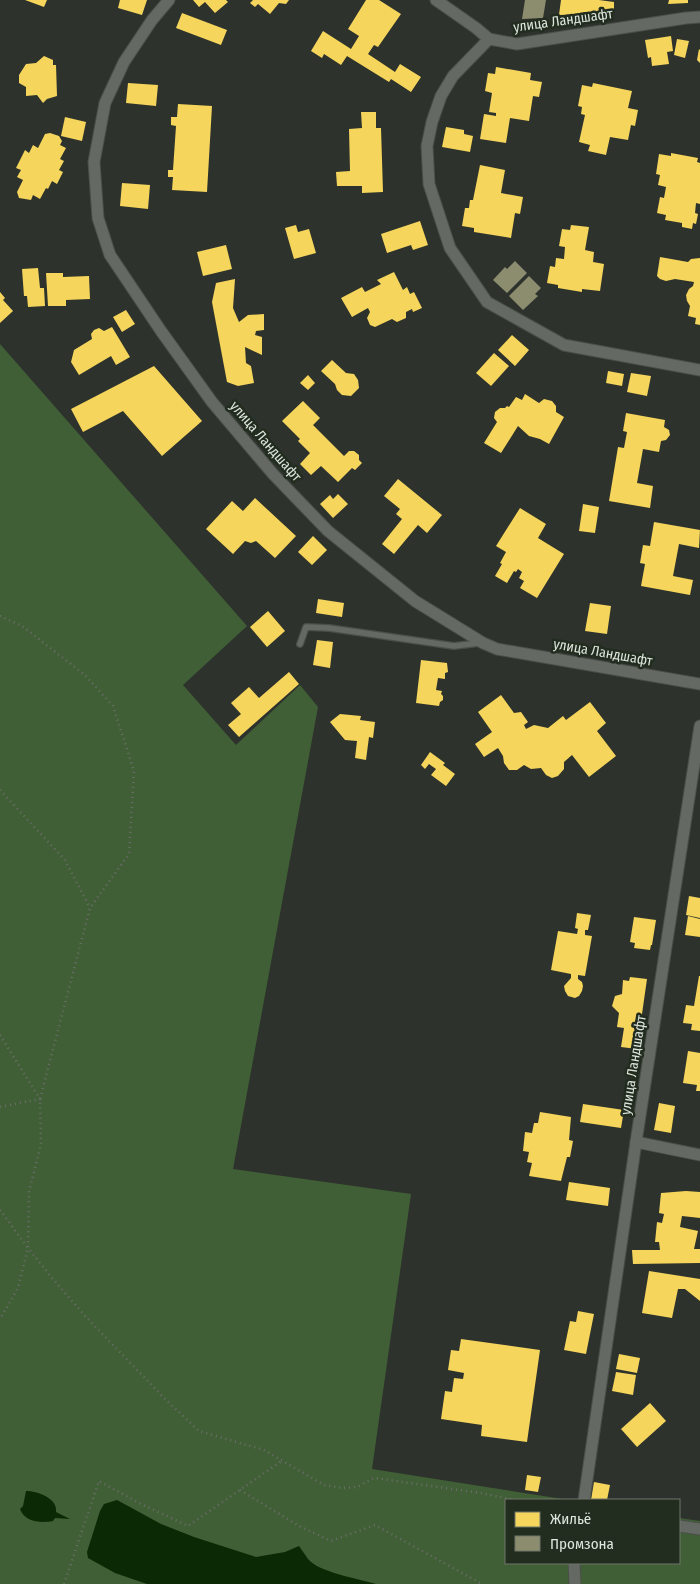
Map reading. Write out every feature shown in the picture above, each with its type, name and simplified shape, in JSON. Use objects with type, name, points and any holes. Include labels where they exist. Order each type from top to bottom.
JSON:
[{"type":"street","name":"улица Ландшафт","points":[[169,0],[152,20],[124,62],[105,103],[94,162],[98,218],[110,255],[161,332],[212,402],[280,481],[328,531],[415,601],[483,643],[497,649],[700,684]]},
{"type":"street","name":"улица Ландшафт","points":[[436,0],[489,38],[517,44],[700,17]]},
{"type":"street","points":[[489,38],[453,76],[441,96],[432,122],[427,146],[429,184],[450,248],[487,302],[564,345],[700,370]]},
{"type":"street","name":"улица Ландшафт","points":[[584,1499],[636,1142],[700,726]]},
{"type":"street","points":[[636,1142],[700,1155]]},
{"type":"street","points":[[680,1526],[700,1530]]},
{"type":"street","points":[[574,1564],[575,1584]]},
{"type":"lane","points":[[300,644],[306,627],[329,628],[454,646],[483,643]]},
{"type":"path","points":[[0,616],[22,626],[85,675],[113,706],[134,771],[128,854],[90,908],[40,1099],[41,1144],[29,1192],[28,1248],[18,1288],[0,1319]]},
{"type":"path","points":[[0,790],[65,860],[90,908]]},
{"type":"path","points":[[0,1035],[40,1099]]},
{"type":"path","points":[[0,1046],[6,1045]]},
{"type":"path","points":[[0,1107],[40,1099]]},
{"type":"path","points":[[0,1210],[52,1278],[86,1317],[167,1401],[199,1431],[264,1450],[324,1484],[343,1488],[357,1487],[374,1478],[510,1499]]},
{"type":"path","points":[[64,1584],[99,1481],[139,1503],[188,1526],[284,1460]]},
{"type":"path","points":[[240,1490],[299,1526],[331,1541],[375,1525],[482,1584]]},
{"type":"shaded area","points":[[0,344],[247,626],[183,685],[236,745],[300,685],[318,707],[233,1169],[411,1194],[372,1469],[563,1499],[505,1499],[505,1564],[680,1564],[680,1518],[700,1521],[700,1584],[0,1584]]},
{"type":"shaded area","points":[[26,1491],[46,1496],[54,1503],[56,1512],[70,1519],[55,1518],[53,1521],[39,1522],[26,1517],[20,1509],[23,1506]]},
{"type":"shaded area","points":[[117,1500],[161,1524],[256,1557],[285,1552],[299,1546],[308,1559],[320,1568],[339,1575],[376,1584],[147,1584],[115,1573],[88,1558],[87,1552],[100,1511],[104,1504]]},
{"type":"building: Жильё","points":[[25,0],[47,0],[44,7]]},
{"type":"building: Жильё","points":[[120,0],[147,0],[142,15],[118,8]]},
{"type":"building: Жильё","points":[[193,0],[226,0],[228,2],[215,13],[205,2],[199,7]]},
{"type":"building: Жильё","points":[[253,0],[289,0],[286,4],[279,3],[270,14],[258,4],[255,7],[250,3]]},
{"type":"building: Жильё","points":[[366,0],[379,0],[401,14],[378,47],[374,45],[368,54],[395,72],[400,64],[421,77],[411,92],[391,79],[389,82],[347,56],[341,65],[324,54],[322,58],[311,51],[323,31],[351,49],[359,36],[348,29]]},
{"type":"building: Жильё","points":[[561,0],[614,2],[614,13],[559,15]]},
{"type":"building: Жильё","points":[[669,0],[688,0],[688,3],[668,4]]},
{"type":"building: Жильё","points":[[182,13],[227,30],[221,45],[176,28]]},
{"type":"building: Жильё","points":[[671,36],[673,51],[667,52],[669,64],[652,66],[651,57],[648,58],[645,40]]},
{"type":"building: Жильё","points":[[677,39],[689,41],[685,58],[674,55]]},
{"type":"building: Жильё","points":[[700,50],[700,63],[697,60]]},
{"type":"building: Жильё","points":[[44,56],[53,60],[53,65],[56,65],[57,96],[47,99],[43,103],[37,95],[26,96],[26,87],[19,83],[19,75],[26,64],[36,63]]},
{"type":"building: Жильё","points":[[496,67],[531,73],[530,80],[542,82],[539,97],[533,96],[529,121],[510,118],[506,143],[480,139],[484,114],[496,116],[496,113],[489,112],[492,93],[485,91],[488,73],[495,74]]},
{"type":"building: Жильё","points":[[128,83],[158,85],[156,106],[126,103]]},
{"type":"building: Жильё","points":[[593,83],[632,91],[628,108],[638,110],[635,126],[631,125],[628,140],[610,137],[606,155],[588,151],[590,145],[579,142],[585,115],[581,114],[582,107],[578,106],[582,85],[592,87]]},
{"type":"building: Жильё","points":[[178,104],[212,106],[207,192],[172,190],[173,177],[168,177],[168,170],[173,170],[176,126],[171,125],[171,117],[177,117]]},
{"type":"building: Жильё","points":[[361,112],[376,112],[376,128],[381,128],[383,192],[362,193],[362,186],[337,186],[336,172],[350,171],[349,129],[362,128]]},
{"type":"building: Жильё","points":[[65,117],[86,122],[82,141],[61,136]]},
{"type":"building: Жильё","points":[[446,127],[464,130],[464,134],[473,136],[470,152],[442,147]]},
{"type":"building: Жильё","points":[[50,133],[59,136],[62,141],[60,145],[66,148],[60,159],[64,161],[59,170],[63,172],[57,184],[52,181],[40,199],[33,195],[31,200],[19,198],[17,192],[23,180],[17,177],[21,170],[16,168],[25,150],[29,153],[33,145],[38,148],[45,134]]},
{"type":"building: Жильё","points":[[671,153],[698,158],[697,162],[700,163],[700,204],[696,203],[695,213],[698,214],[696,224],[693,223],[692,229],[682,227],[682,223],[665,220],[666,215],[657,213],[660,197],[664,198],[666,187],[658,185],[660,175],[656,174],[659,154],[671,156]]},
{"type":"building: Жильё","points":[[480,165],[505,170],[501,193],[523,197],[520,214],[515,213],[511,238],[474,232],[474,228],[462,226],[465,208],[469,208],[470,200],[473,200]]},
{"type":"building: Жильё","points":[[122,183],[150,185],[148,209],[120,206]]},
{"type":"building: Жильё","points":[[420,221],[428,245],[413,250],[411,245],[387,253],[381,234]]},
{"type":"building: Жильё","points":[[296,225],[298,232],[309,229],[316,253],[294,259],[285,228]]},
{"type":"building: Жильё","points":[[571,225],[589,227],[585,250],[594,252],[593,262],[604,264],[600,291],[582,289],[582,292],[558,288],[558,285],[547,283],[550,266],[555,267],[556,258],[564,259],[565,247],[559,246],[562,229],[570,230]]},
{"type":"building: Жильё","points":[[226,245],[232,269],[203,276],[197,252]]},
{"type":"building: Жильё","points":[[660,257],[688,262],[691,259],[700,258],[700,325],[695,324],[696,318],[688,316],[690,306],[686,295],[694,282],[660,279],[657,276]]},
{"type":"building: Жильё","points":[[38,268],[40,288],[44,288],[45,306],[28,307],[27,296],[24,296],[22,269]]},
{"type":"building: Жильё","points":[[394,272],[403,290],[407,287],[410,294],[414,292],[422,308],[413,312],[412,309],[406,312],[406,318],[397,322],[392,319],[375,327],[370,325],[367,318],[370,312],[368,308],[352,317],[341,298],[362,287],[365,292],[381,284],[377,280]]},
{"type":"building: Жильё","points":[[46,273],[63,273],[63,277],[89,276],[90,299],[66,300],[66,306],[48,306]]},
{"type":"building: Жильё","points":[[235,279],[233,308],[239,322],[248,315],[264,314],[264,330],[256,331],[255,335],[262,337],[262,355],[245,347],[246,363],[251,366],[254,383],[238,386],[227,382],[212,302],[216,283]]},
{"type":"building: Жильё","points":[[0,292],[5,298],[3,300],[13,311],[0,323]]},
{"type":"building: Жильё","points":[[126,310],[135,324],[122,332],[113,317]]},
{"type":"building: Жильё","points":[[112,327],[130,357],[116,365],[111,356],[79,375],[71,362],[74,350],[92,339],[91,334],[94,330],[99,328],[104,331]]},
{"type":"building: Жильё","points":[[512,335],[529,350],[515,366],[498,350]]},
{"type":"building: Жильё","points":[[494,353],[509,366],[491,386],[476,373]]},
{"type":"building: Жильё","points":[[332,360],[346,373],[354,374],[358,380],[359,388],[351,396],[342,395],[337,390],[335,384],[321,371]]},
{"type":"building: Жильё","points":[[154,366],[202,421],[162,456],[123,411],[83,432],[71,409]]},
{"type":"building: Жильё","points":[[608,371],[624,374],[622,386],[606,383]]},
{"type":"building: Жильё","points":[[631,373],[651,376],[647,396],[627,392]]},
{"type":"building: Жильё","points":[[308,375],[315,383],[308,390],[300,383]]},
{"type":"building: Жильё","points":[[525,394],[539,403],[544,399],[552,401],[556,406],[556,412],[564,417],[549,444],[529,436],[518,426],[501,453],[484,443],[497,422],[494,418],[495,412],[500,408],[509,407],[516,397],[522,400]]},
{"type":"building: Жильё","points":[[303,401],[320,418],[313,425],[344,456],[349,451],[354,451],[359,455],[359,460],[362,463],[355,470],[352,468],[338,482],[321,466],[311,475],[300,464],[310,453],[298,441],[300,439],[282,421]]},
{"type":"building: Жильё","points":[[626,413],[665,420],[664,427],[669,430],[670,435],[666,440],[661,441],[659,452],[643,449],[637,483],[653,486],[650,508],[609,501],[618,447],[624,448],[627,432],[623,431]]},
{"type":"building: Жильё","points":[[398,479],[442,515],[427,533],[418,525],[394,554],[382,544],[402,519],[396,514],[400,509],[384,496]]},
{"type":"building: Жильё","points":[[338,494],[348,504],[333,518],[320,504],[330,495],[333,499]]},
{"type":"building: Жильё","points":[[255,498],[296,536],[275,558],[256,541],[251,543],[245,541],[233,554],[206,529],[232,501],[243,511]]},
{"type":"building: Жильё","points":[[583,504],[599,507],[595,533],[579,531]]},
{"type":"building: Жильё","points":[[520,508],[546,524],[538,538],[564,554],[537,598],[520,588],[524,581],[519,578],[522,572],[518,569],[516,572],[514,571],[507,583],[495,576],[506,552],[496,546]]},
{"type":"building: Жильё","points":[[654,522],[700,530],[699,548],[679,544],[673,576],[693,580],[690,595],[641,586],[645,564],[640,563],[643,545],[650,546]]},
{"type":"building: Жильё","points":[[313,536],[327,550],[312,565],[298,552]]},
{"type":"building: Жильё","points":[[318,599],[344,603],[342,617],[316,613]]},
{"type":"building: Жильё","points":[[590,603],[611,606],[607,634],[585,631]]},
{"type":"building: Жильё","points":[[268,611],[285,631],[267,647],[250,627]]},
{"type":"building: Жильё","points":[[317,640],[333,642],[330,668],[313,665]]},
{"type":"building: Жильё","points":[[421,660],[447,663],[448,672],[445,673],[445,679],[438,678],[436,690],[442,691],[441,694],[443,696],[439,706],[416,703]]},
{"type":"building: Жильё","points":[[289,672],[299,684],[239,737],[228,725],[241,714],[231,703],[249,687],[259,698]]},
{"type":"building: Жильё","points":[[501,695],[514,713],[521,712],[528,722],[524,725],[526,729],[534,725],[548,728],[563,716],[566,720],[590,702],[606,723],[597,731],[616,756],[589,777],[572,755],[564,762],[564,769],[558,776],[552,778],[546,775],[541,768],[531,769],[524,765],[517,770],[509,770],[498,748],[484,757],[475,744],[492,732],[478,712]]},
{"type":"building: Жильё","points":[[340,714],[361,716],[360,720],[375,722],[373,738],[369,737],[366,760],[355,758],[357,741],[345,740],[330,722]]},
{"type":"building: Жильё","points":[[430,752],[445,763],[443,765],[455,774],[446,786],[431,775],[436,769],[429,764],[425,769],[421,765]]},
{"type":"building: Жильё","points":[[689,896],[700,898],[700,918],[686,915]]},
{"type":"building: Жильё","points":[[577,913],[591,915],[585,935],[592,936],[585,976],[578,975],[578,979],[582,982],[583,986],[582,991],[575,998],[568,996],[564,986],[571,978],[571,974],[551,970],[558,931],[577,934],[578,929],[575,928]]},
{"type":"building: Жильё","points":[[688,916],[700,919],[700,937],[685,935]]},
{"type":"building: Жильё","points":[[634,917],[656,920],[650,950],[634,948],[635,943],[630,942]]},
{"type":"building: Жильё","points":[[699,976],[700,1031],[691,1030],[692,1024],[683,1023],[686,1005],[694,1006]]},
{"type":"building: Жильё","points":[[630,977],[647,979],[637,1049],[621,1047],[624,1028],[617,1027],[619,1013],[612,1006],[615,996],[622,994],[623,980],[629,981]]},
{"type":"building: Жильё","points":[[688,1051],[700,1053],[700,1091],[696,1091],[697,1085],[683,1083]]},
{"type":"building: Жильё","points":[[659,1103],[675,1106],[671,1133],[654,1130]]},
{"type":"building: Жильё","points":[[583,1104],[624,1110],[621,1128],[580,1122]]},
{"type":"building: Жильё","points":[[540,1112],[571,1117],[569,1140],[573,1141],[570,1157],[567,1157],[561,1181],[529,1176],[532,1163],[527,1162],[529,1152],[523,1151],[525,1132],[532,1133],[534,1123],[538,1123]]},
{"type":"building: Жильё","points":[[569,1182],[610,1188],[608,1206],[566,1200]]},
{"type":"building: Жильё","points":[[700,1192],[700,1218],[682,1216],[680,1227],[698,1231],[694,1249],[700,1249],[700,1263],[633,1264],[632,1250],[660,1250],[659,1242],[655,1242],[657,1222],[662,1223],[664,1214],[659,1213],[661,1193]]},
{"type":"building: Жильё","points":[[649,1271],[700,1279],[700,1301],[685,1289],[678,1289],[672,1318],[642,1313]]},
{"type":"building: Жильё","points":[[578,1311],[594,1314],[586,1354],[564,1350],[570,1321],[576,1322]]},
{"type":"building: Жильё","points":[[461,1339],[540,1350],[527,1442],[481,1436],[482,1425],[441,1419],[445,1391],[452,1392],[454,1378],[463,1379],[464,1373],[448,1370],[451,1350],[459,1351]]},
{"type":"building: Жильё","points":[[619,1354],[640,1358],[637,1373],[616,1369]]},
{"type":"building: Жильё","points":[[616,1372],[636,1375],[633,1395],[612,1391]]},
{"type":"building: Жильё","points":[[650,1403],[666,1421],[637,1447],[621,1429]]},
{"type":"building: Жильё","points":[[527,1475],[541,1477],[538,1492],[525,1490]]},
{"type":"building: Жильё","points":[[594,1482],[610,1485],[607,1499],[591,1499]]},
{"type":"building: Промзона","points":[[525,0],[546,0],[543,18],[522,19]]},
{"type":"building: Промзона","points":[[515,261],[527,273],[507,293],[493,280],[505,267],[507,269]]},
{"type":"building: Промзона","points":[[529,276],[541,288],[535,294],[538,296],[523,310],[509,296]]}]
